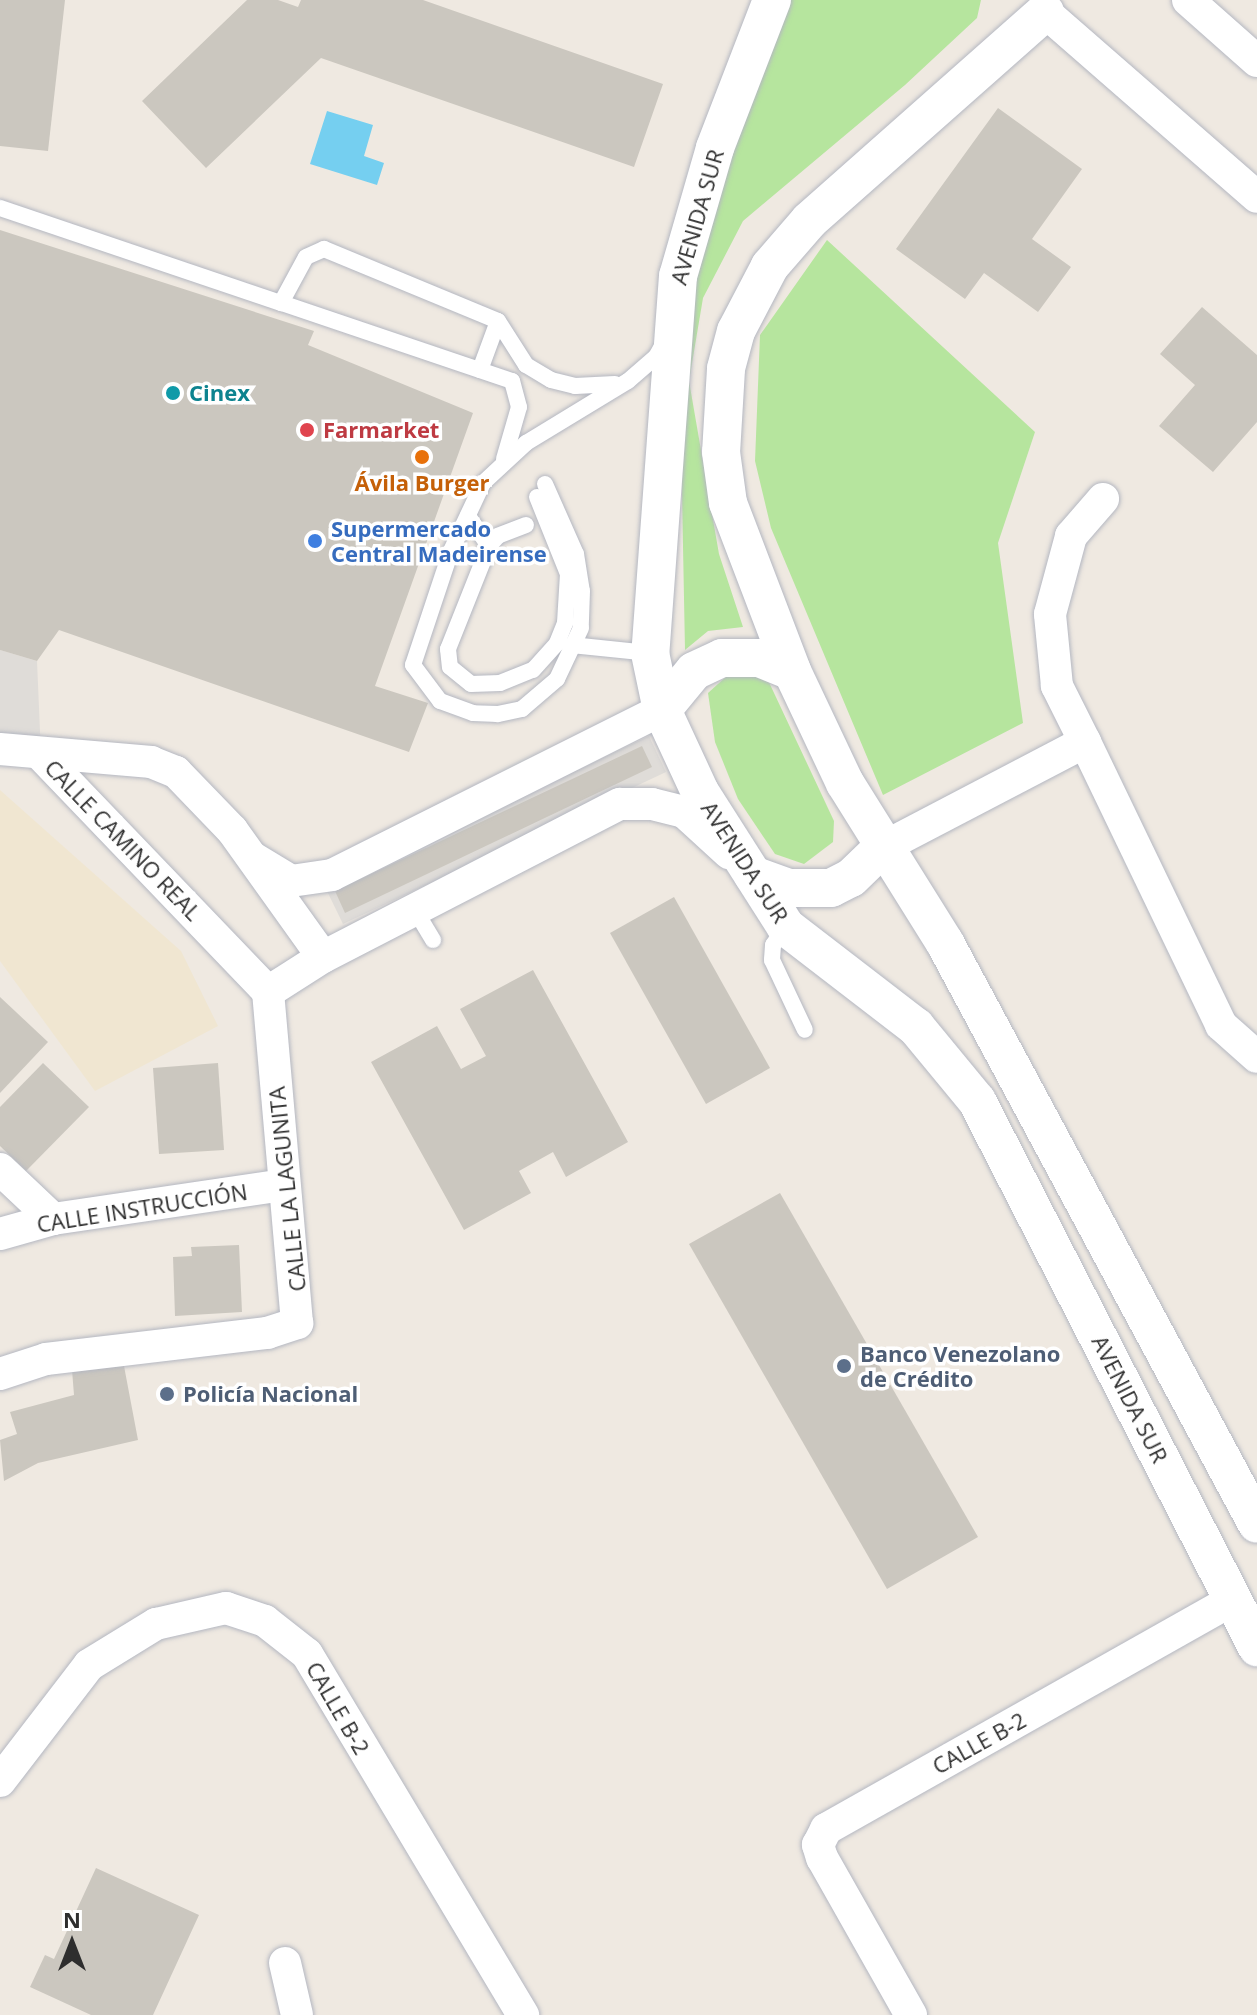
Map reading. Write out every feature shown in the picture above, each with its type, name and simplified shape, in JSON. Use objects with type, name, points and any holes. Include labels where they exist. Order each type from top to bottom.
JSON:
[{"type":"street","name":"AVENIDA SUR","points":[[772,0],[690,226],[671,329],[650,653],[662,710],[700,792],[786,927],[916,1027],[977,1101],[1257,1647]]},
{"type":"street","points":[[1188,0],[1257,61]]},
{"type":"street","points":[[1257,197],[1040,4],[787,243],[736,331],[721,406],[728,503],[792,671],[882,848],[945,943],[1257,1524]]},
{"type":"street","points":[[1103,499],[1071,536],[1050,614],[1057,686],[1221,1025],[1257,1057]]},
{"type":"street","points":[[662,710],[694,671],[722,658],[759,658],[792,671]]},
{"type":"street","name":"CALLE CAMINO REAL","points":[[253,858],[291,881],[332,875],[662,710]]},
{"type":"street","points":[[268,992],[323,957],[620,804],[652,804],[684,812],[753,875],[788,888],[831,888],[851,878],[882,848],[1085,742]]},
{"type":"street","points":[[0,749],[41,755]]},
{"type":"street","name":"CALLE CAMINO REAL","points":[[41,755],[151,762],[176,772],[253,858],[323,957]]},
{"type":"street","name":"CALLE CAMINO REAL","points":[[41,755],[268,992]]},
{"type":"street","name":"CALLE LA LAGUNITA","points":[[0,1374],[46,1359],[267,1333],[297,1323],[268,992]]},
{"type":"street","points":[[0,1169],[53,1219]]},
{"type":"street","name":"CALLE INSTRUCCIÓN","points":[[0,1234],[53,1219],[284,1185]]},
{"type":"street","name":"CALLE B-2","points":[[911,2015],[822,1858],[818,1845],[826,1829],[1233,1600]]},
{"type":"street","name":"CALLE B-2","points":[[0,1781],[89,1665],[142,1632],[226,1608],[265,1621],[307,1654],[523,2015]]},
{"type":"street","points":[[285,1963],[297,2015]]},
{"type":"lane","points":[[0,208],[512,381],[519,394],[517,422],[503,460]]},
{"type":"lane","points":[[281,303],[296,269],[324,249],[498,321],[526,365],[551,380],[600,387],[628,381]]},
{"type":"lane","points":[[480,370],[498,321]]},
{"type":"lane","points":[[526,525],[498,536],[489,546],[448,649],[450,667],[471,684],[500,683],[533,670],[557,643],[565,623],[568,574],[541,491],[576,554],[580,578],[581,628],[557,679],[522,709],[473,713],[440,701],[426,689],[413,665],[483,483],[503,460],[628,381],[656,357],[671,329]]},
{"type":"lane","points":[[468,516],[489,546]]},
{"type":"lane","points":[[572,645],[650,653]]},
{"type":"lane","points":[[415,910],[433,940]]},
{"type":"lane","points":[[786,927],[773,945],[772,960],[805,1030]]},
{"type":"shaded area","points":[[0,650],[37,661],[41,755],[0,749]]},
{"type":"shaded area","points":[[649,736],[666,772],[343,924],[326,889]]},
{"type":"shaded area","points":[[0,790],[181,951],[218,1026],[95,1091],[0,961]]},
{"type":"green space","points":[[780,0],[981,0],[977,18],[905,85],[743,221],[703,298],[689,381],[719,554],[743,627],[708,631],[685,650],[680,390],[707,202]]},
{"type":"green space","points":[[827,240],[1035,432],[998,543],[1023,723],[883,795],[771,528],[755,461],[760,335]]},
{"type":"green space","points":[[729,674],[767,678],[834,821],[833,842],[804,864],[775,854],[738,799],[715,742],[708,693]]},
{"type":"water","points":[[327,111],[373,125],[364,156],[384,163],[377,185],[310,164]]},
{"type":"building","points":[[0,0],[65,0],[48,151],[0,146]]},
{"type":"building","points":[[247,0],[278,0],[298,7],[301,0],[423,0],[663,84],[634,167],[321,58],[206,168],[142,101]]},
{"type":"building","points":[[998,108],[1082,169],[1032,239],[1071,267],[1038,312],[984,273],[965,299],[896,249]]},
{"type":"building","points":[[0,230],[314,331],[308,345],[473,413],[375,686],[428,703],[409,752],[59,630],[37,661],[0,650]]},
{"type":"building","points":[[1202,307],[1257,355],[1257,422],[1213,472],[1159,426],[1195,385],[1160,354]]},
{"type":"building","points":[[642,746],[652,767],[345,913],[335,891]]},
{"type":"building","points":[[674,897],[770,1068],[706,1104],[610,933]]},
{"type":"building","points":[[533,970],[628,1142],[566,1177],[553,1152],[519,1171],[531,1193],[464,1230],[371,1062],[437,1026],[461,1069],[486,1056],[460,1009]]},
{"type":"building","points":[[0,997],[48,1042],[0,1093]]},
{"type":"building","points":[[43,1063],[89,1107],[26,1171],[0,1146],[0,1107]]},
{"type":"building","points":[[218,1063],[224,1150],[159,1154],[153,1068]]},
{"type":"building","points":[[780,1193],[978,1537],[887,1589],[689,1244]]},
{"type":"building","points":[[239,1245],[242,1312],[175,1316],[173,1257],[192,1256],[191,1247]]},
{"type":"building","points":[[124,1366],[138,1440],[38,1463],[4,1481],[0,1440],[17,1434],[10,1412],[74,1395],[72,1370]]},
{"type":"building","points":[[96,1868],[199,1915],[153,2015],[91,2015],[30,1987],[45,1955],[54,1959]]},
{"type":"place","name":"Cinex","points":[[173,393]]},
{"type":"place","name":"Farmarket","points":[[307,430]]},
{"type":"place","name":"Ávila Burger","points":[[422,457]]},
{"type":"place","name":"Supermercado Central Madeirense","points":[[315,541]]},
{"type":"place","name":"Banco Venezolano de Crédito","points":[[844,1366]]},
{"type":"place","name":"Policía Nacional","points":[[167,1394]]}]
